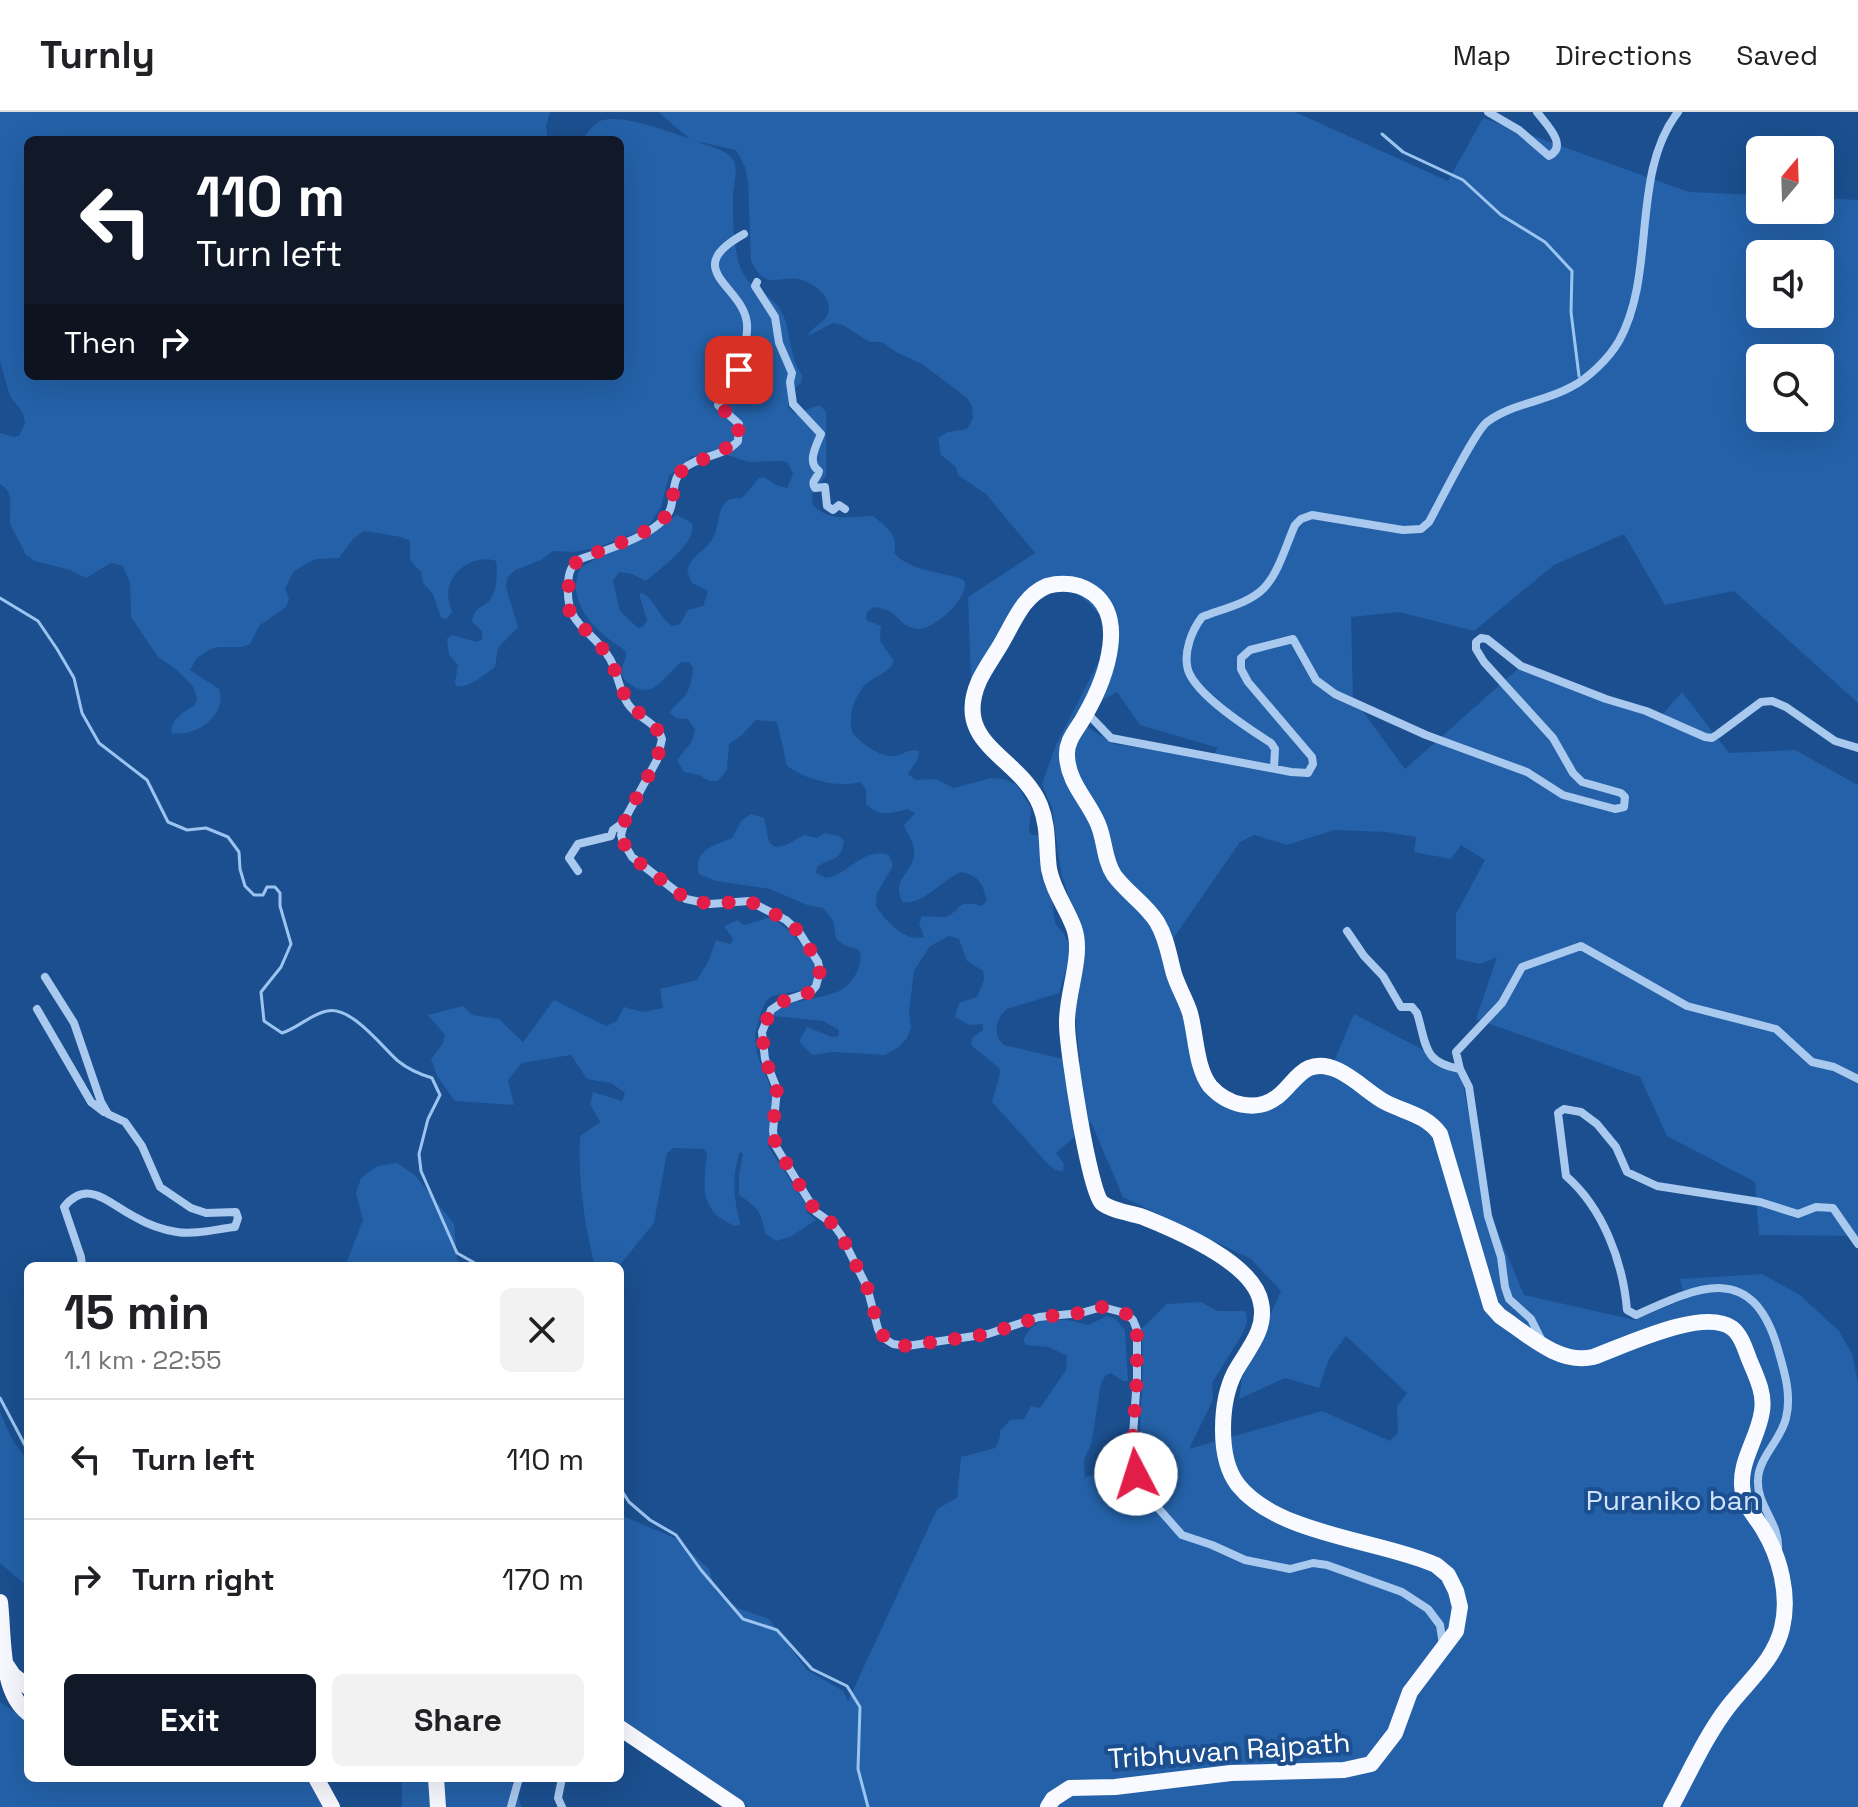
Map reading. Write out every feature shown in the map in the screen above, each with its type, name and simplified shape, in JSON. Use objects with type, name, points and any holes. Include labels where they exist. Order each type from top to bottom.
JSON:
[{"type":"highway","name":"Tribhuvan Rajpath","points":[[1048,1807],[1053,1799],[1070,1788],[1115,1787],[1231,1773],[1361,1768],[1371,1764],[1395,1733],[1410,1692],[1456,1631],[1460,1607],[1448,1575],[1436,1565],[1269,1511],[1234,1481],[1227,1460],[1225,1396],[1261,1326],[1261,1299],[1254,1284],[1232,1264],[1207,1248],[1148,1219],[1106,1205],[1096,1193],[1067,1028],[1078,939],[1049,869],[1048,832],[1039,801],[1020,773],[979,736],[972,712],[978,684],[1028,598],[1054,584],[1064,583],[1084,588],[1102,602],[1108,612],[1111,644],[1087,713],[1068,743],[1067,759],[1073,782],[1100,829],[1108,864],[1115,877],[1157,920],[1168,946],[1175,977],[1189,1008],[1205,1078],[1223,1096],[1249,1107],[1263,1105],[1276,1098],[1307,1068],[1318,1066],[1345,1074],[1388,1104],[1425,1118],[1440,1134],[1491,1306],[1500,1316],[1543,1346],[1566,1358],[1582,1360],[1686,1324],[1709,1321],[1733,1329],[1741,1339],[1761,1388],[1763,1406],[1741,1472],[1744,1501],[1778,1553],[1785,1605],[1783,1625],[1766,1664],[1728,1707],[1671,1807]]},
{"type":"highway","points":[[0,1602],[3,1658],[11,1697],[24,1710]]},
{"type":"highway","points":[[3,1658],[13,1675],[24,1684]]},
{"type":"highway","points":[[624,1731],[737,1807]]},
{"type":"highway","points":[[318,1782],[332,1807]]},
{"type":"highway","points":[[436,1782],[438,1807]]},
{"type":"street","points":[[1488,112],[1519,130],[1543,153],[1554,154],[1557,142],[1537,112]]},
{"type":"street","points":[[1274,768],[1275,749],[1271,743],[1226,714],[1188,670],[1188,647],[1196,624],[1202,617],[1256,595],[1265,587],[1272,579],[1295,525],[1301,519],[1312,515],[1403,530],[1421,529],[1429,522],[1484,423],[1516,405],[1572,387],[1599,365],[1617,344],[1634,305],[1661,142],[1678,112]]},
{"type":"street","points":[[744,234],[724,245],[716,255],[715,269],[723,285],[739,303],[748,329],[739,370],[731,385],[720,395],[718,405],[739,424],[738,441],[731,448],[683,469],[676,479],[670,511],[661,522],[635,537],[578,560],[571,567],[568,577],[567,605],[571,614],[609,656],[628,704],[655,726],[662,739],[657,760],[621,835],[632,857],[686,899],[710,904],[739,900],[752,902],[790,923],[818,962],[820,971],[816,986],[811,992],[784,1001],[771,1010],[762,1032],[765,1059],[777,1089],[775,1145],[816,1212],[833,1224],[841,1235],[867,1287],[882,1337],[893,1344],[907,1346],[988,1334],[1039,1317],[1081,1313],[1102,1307],[1125,1313],[1133,1320],[1137,1330],[1132,1449],[1136,1474],[1144,1492],[1182,1535],[1245,1560],[1290,1569],[1313,1563],[1327,1565],[1402,1592],[1428,1609],[1440,1625],[1443,1646]]},
{"type":"street","points":[[757,282],[755,286],[775,317],[779,343],[792,373],[793,404],[821,434],[811,459],[819,471],[813,486],[825,487],[827,506],[833,510],[839,505],[845,509]]},
{"type":"street","points":[[1087,713],[1111,738],[1308,773],[1313,764],[1312,757],[1248,682],[1241,669],[1241,658],[1250,650],[1290,639],[1296,641],[1316,680],[1335,694],[1426,735],[1527,772],[1563,795],[1615,809],[1624,807],[1625,797],[1621,793],[1582,782],[1573,773],[1553,738],[1484,662],[1476,649],[1476,642],[1481,638],[1487,639],[1521,666],[1646,711],[1705,737],[1718,734],[1761,702],[1772,701],[1786,707],[1835,741],[1858,748]]},
{"type":"street","points":[[578,871],[569,858],[578,844],[611,836],[613,830],[625,822]]},
{"type":"street","points":[[1347,931],[1383,976],[1401,1007],[1412,1007],[1417,1013],[1431,1058],[1443,1066],[1460,1069]]},
{"type":"street","points":[[1543,1346],[1531,1319],[1509,1299],[1505,1287],[1501,1257],[1488,1216],[1469,1087],[1456,1052],[1502,1003],[1522,967],[1581,946],[1687,1006],[1776,1029],[1812,1062],[1834,1067],[1858,1079]]},
{"type":"street","points":[[45,977],[74,1023],[92,1081],[108,1114]]},
{"type":"street","points":[[37,1009],[91,1102],[125,1122],[142,1146],[160,1187],[191,1208],[217,1215],[236,1212],[238,1218],[235,1227],[179,1232],[135,1218],[102,1197],[82,1193],[69,1200],[64,1207],[82,1262]]},
{"type":"street","points":[[1778,1553],[1776,1528],[1761,1499],[1758,1480],[1761,1466],[1786,1418],[1788,1382],[1770,1322],[1757,1303],[1731,1290],[1703,1288],[1636,1315],[1627,1310],[1625,1286],[1608,1237],[1584,1191],[1566,1176],[1558,1113],[1564,1109],[1581,1112],[1597,1124],[1616,1147],[1627,1172],[1657,1186],[1760,1202],[1798,1214],[1816,1207],[1833,1208],[1858,1244]]},
{"type":"street","points":[[511,1807],[518,1782]]},
{"type":"street","points":[[561,1782],[558,1798],[562,1807]]},
{"type":"green space","name":"Puraniko ban","points":[[0,112],[550,112],[546,126],[547,136],[24,136],[24,380],[624,380],[624,136],[585,136],[600,121],[620,119],[690,139],[658,112],[1295,112],[1448,181],[1483,118],[1689,192],[1746,194],[1746,224],[1834,224],[1834,199],[1858,200],[1858,703],[1734,591],[1665,605],[1624,534],[1554,565],[1474,631],[1399,612],[1351,617],[1353,698],[1405,769],[1521,666],[1660,717],[1682,692],[1729,753],[1795,750],[1858,785],[1858,1236],[1759,1235],[1755,1182],[1667,1136],[1640,1077],[1476,1019],[1497,957],[1480,964],[1456,959],[1456,914],[1485,860],[1461,845],[1451,859],[1414,852],[1416,837],[1386,832],[1334,830],[1287,845],[1254,835],[1240,842],[1168,946],[1205,1078],[1249,1107],[1307,1068],[1331,1069],[1354,1014],[1460,1069],[1487,1207],[1524,1295],[1635,1320],[1685,1299],[1680,1279],[1762,1274],[1800,1295],[1839,1331],[1852,1354],[1858,1383],[1858,1807],[748,1807],[624,1721],[624,1516],[675,1538],[709,1569],[716,1592],[738,1608],[769,1619],[807,1670],[843,1691],[848,1701],[937,1509],[957,1498],[961,1457],[995,1448],[1000,1431],[1010,1420],[1024,1419],[1031,1406],[1040,1408],[1066,1370],[1067,1356],[1049,1347],[1026,1345],[1023,1339],[1041,1321],[1068,1320],[1088,1325],[1107,1316],[1114,1318],[1125,1330],[1128,1381],[1111,1373],[1101,1383],[1091,1445],[1084,1460],[1085,1477],[1140,1462],[1141,1329],[1167,1304],[1201,1302],[1217,1311],[1246,1311],[1243,1333],[1212,1383],[1213,1400],[1189,1449],[1322,1411],[1390,1441],[1398,1433],[1397,1406],[1407,1393],[1346,1336],[1329,1359],[1319,1388],[1285,1378],[1239,1399],[1242,1378],[1281,1291],[1251,1259],[1123,1197],[1091,1122],[1056,1153],[1064,1164],[1063,1171],[1055,1170],[1047,1163],[992,1102],[999,1068],[971,1045],[972,1038],[983,1030],[983,1024],[969,1025],[955,1017],[959,1003],[977,997],[984,980],[983,971],[967,961],[959,939],[949,936],[930,946],[914,971],[909,1012],[911,1028],[899,1047],[885,1055],[834,1052],[812,1055],[799,1041],[807,1027],[832,1037],[838,1036],[839,1030],[823,1021],[773,1016],[774,1010],[782,1006],[829,995],[848,985],[856,974],[860,956],[859,950],[836,939],[833,920],[823,908],[807,905],[770,889],[716,881],[699,874],[702,854],[732,838],[742,820],[751,814],[764,818],[769,842],[775,847],[804,835],[817,838],[825,833],[839,836],[844,841],[838,856],[817,867],[816,873],[826,878],[871,855],[889,855],[893,866],[877,893],[876,906],[890,924],[909,936],[924,937],[919,923],[922,916],[946,917],[964,904],[981,906],[987,901],[979,882],[961,872],[918,900],[903,902],[900,883],[914,852],[904,825],[915,813],[907,809],[880,813],[866,804],[866,789],[860,782],[822,782],[787,766],[777,722],[756,720],[729,744],[727,770],[718,781],[684,772],[677,760],[692,741],[695,730],[688,719],[676,718],[670,713],[688,691],[693,667],[689,662],[682,662],[659,684],[647,690],[631,685],[621,673],[626,652],[602,633],[581,608],[576,588],[581,567],[677,515],[692,523],[684,547],[646,581],[619,572],[613,581],[620,611],[638,628],[643,627],[647,620],[639,594],[642,593],[672,626],[680,624],[688,610],[703,606],[708,591],[692,583],[687,571],[714,537],[724,504],[730,499],[742,498],[759,478],[764,477],[787,488],[793,474],[788,463],[748,462],[713,450],[691,457],[669,476],[661,507],[650,524],[595,548],[574,552],[553,551],[541,560],[515,570],[507,578],[506,587],[518,627],[498,648],[495,667],[477,680],[461,686],[455,683],[458,665],[449,655],[447,639],[452,635],[477,642],[482,640],[482,631],[472,622],[476,611],[493,594],[496,561],[472,562],[453,577],[448,593],[452,612],[447,619],[441,618],[433,594],[410,560],[410,541],[364,531],[353,539],[339,558],[316,559],[293,572],[285,589],[289,599],[286,607],[259,626],[250,644],[211,649],[197,658],[190,670],[219,689],[219,708],[207,723],[180,734],[171,733],[172,727],[176,719],[195,705],[197,699],[193,686],[158,657],[131,617],[130,583],[123,566],[111,563],[86,578],[70,570],[35,561],[26,555],[10,524],[8,492],[0,484],[0,433],[19,436],[25,423],[23,413],[10,396],[0,361]],"holes":[[[696,141],[736,150],[748,181],[751,260],[756,270],[766,279],[804,281],[825,296],[828,313],[808,336],[833,323],[843,325],[871,342],[882,342],[922,364],[966,397],[972,406],[973,418],[967,429],[948,432],[938,438],[941,455],[956,467],[958,475],[986,494],[1035,553],[968,597],[972,707],[1008,640],[1032,606],[1045,595],[1058,590],[1072,592],[1086,600],[1107,623],[1102,655],[1056,745],[1042,784],[1052,808],[1061,873],[1074,913],[1075,1012],[1080,1063],[1004,1045],[997,1032],[998,1022],[1007,1009],[1059,993],[1072,950],[1055,923],[1052,901],[1041,876],[1045,831],[1038,835],[1032,835],[1029,831],[1031,808],[1017,785],[1005,779],[991,778],[954,788],[936,779],[916,780],[908,774],[918,759],[919,751],[894,756],[883,754],[866,746],[853,734],[851,715],[857,696],[864,686],[894,661],[880,641],[881,626],[866,620],[867,612],[874,607],[886,610],[905,625],[925,628],[942,618],[957,603],[965,587],[964,580],[918,568],[901,559],[894,553],[895,541],[890,532],[873,516],[834,516],[813,505],[812,495],[826,476],[826,412],[820,405],[795,414],[788,407],[789,393],[801,383],[802,375],[781,311],[741,270],[733,221],[735,164],[727,153]],[[1117,692],[1140,725],[1218,748],[1211,758],[1114,744],[1072,717]]]},
{"type":"green space","points":[[768,918],[781,924],[808,952],[817,969],[808,989],[772,996],[766,1001],[755,1035],[757,1054],[772,1091],[774,1105],[768,1146],[805,1203],[807,1213],[816,1220],[790,1237],[776,1241],[765,1233],[757,1210],[739,1195],[743,1154],[740,1152],[734,1187],[740,1224],[735,1226],[723,1220],[709,1206],[706,1197],[707,1154],[704,1149],[674,1148],[667,1153],[654,1223],[622,1262],[594,1262],[583,1202],[580,1136],[600,1122],[590,1104],[593,1092],[622,1101],[625,1093],[611,1083],[587,1079],[571,1055],[522,1063],[508,1080],[514,1105],[455,1101],[437,1076],[431,1059],[442,1045],[445,1035],[428,1015],[463,1006],[472,1015],[499,1019],[523,1042],[554,1000],[606,1026],[617,1021],[624,1007],[643,1012],[663,1008],[660,989],[697,980],[716,940],[731,944],[733,939],[724,926],[737,920],[744,925]]},
{"type":"green space","points":[[397,1163],[415,1175],[454,1224],[457,1259],[460,1262],[347,1262],[363,1220],[356,1193],[361,1178],[377,1166]]},
{"type":"green space","points":[[0,1412],[24,1456],[24,1584],[0,1563]]},
{"type":"green space","points":[[0,1702],[24,1718],[24,1782],[309,1782],[325,1807],[0,1807]]},
{"type":"green space","points":[[402,1782],[512,1782],[522,1807],[402,1807]]},
{"type":"waterway","points":[[1382,134],[1403,152],[1463,180],[1501,215],[1545,242],[1572,271],[1571,312],[1579,376]]},
{"type":"waterway","points":[[0,598],[38,621],[74,678],[82,713],[99,743],[147,780],[168,822],[187,830],[206,828],[228,837],[239,852],[245,886],[254,895],[263,895],[267,887],[275,887],[280,893],[280,906],[291,944],[281,967],[261,992],[264,1021],[282,1033],[321,1013],[337,1011],[366,1029],[402,1064],[432,1078],[440,1095],[428,1119],[419,1154],[421,1171],[457,1253],[473,1262]]},
{"type":"waterway","points":[[0,1398],[24,1443]]},
{"type":"waterway","points":[[624,1494],[650,1520],[676,1535],[743,1619],[777,1630],[812,1669],[847,1686],[860,1707],[858,1769],[868,1807]]},
{"type":"route","points":[[739,370],[731,385],[720,395],[718,405],[739,424],[737,443],[683,469],[676,479],[670,511],[656,526],[578,560],[570,570],[567,605],[571,614],[609,656],[628,704],[655,726],[662,739],[657,760],[626,817],[621,835],[623,842],[632,857],[686,899],[704,904],[749,901],[786,920],[799,932],[818,962],[819,980],[811,992],[779,1004],[768,1013],[764,1022],[761,1041],[775,1080],[778,1099],[773,1131],[775,1145],[816,1212],[833,1224],[841,1235],[867,1287],[882,1337],[893,1344],[907,1346],[988,1334],[1039,1317],[1081,1313],[1102,1307],[1125,1313],[1133,1320],[1137,1330],[1132,1449],[1136,1474]]}]
